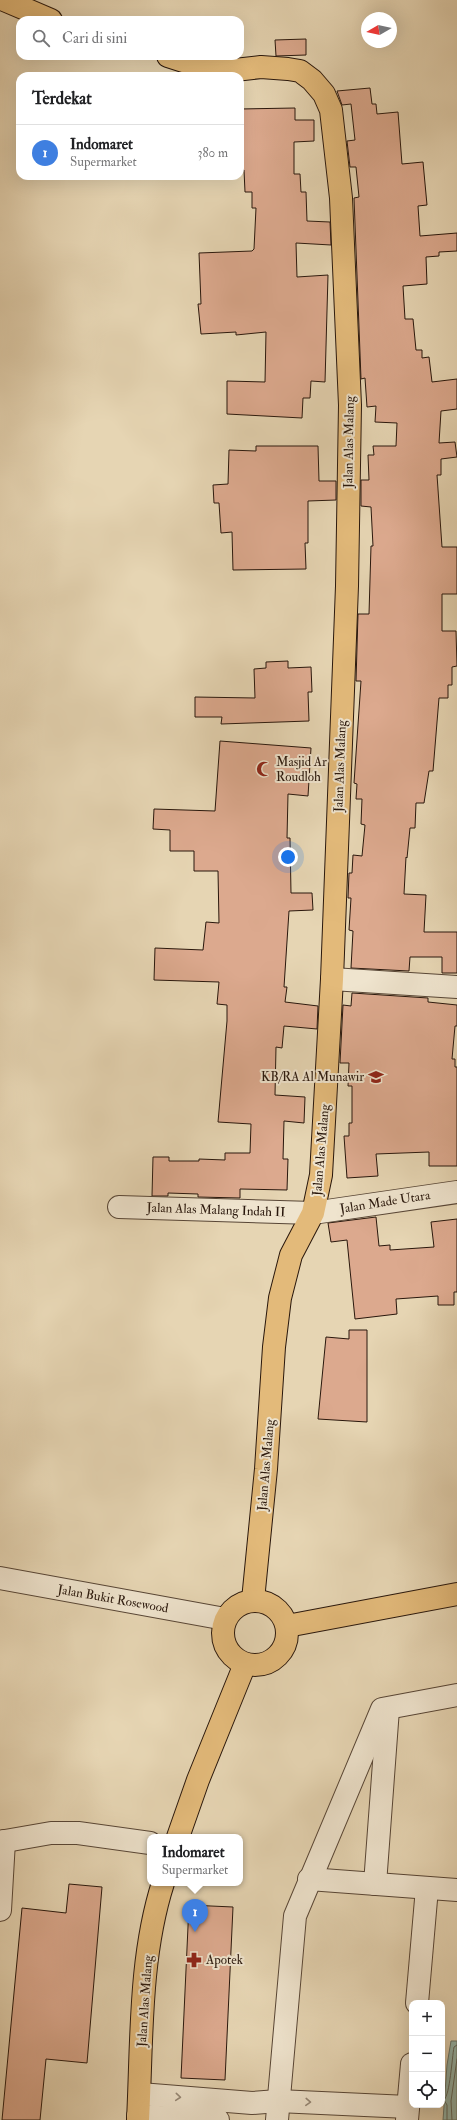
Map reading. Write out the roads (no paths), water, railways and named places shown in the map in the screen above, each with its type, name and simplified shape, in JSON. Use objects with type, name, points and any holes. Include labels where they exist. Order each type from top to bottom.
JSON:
[{"type":"main road","points":[[4,0],[41,16]]},
{"type":"main road","name":"Jalan Alas Malang","points":[[180,60],[199,66],[226,71],[262,68],[300,71],[312,80],[324,94],[331,110],[341,198],[350,405],[347,586],[332,979],[321,1175],[313,1213],[291,1255],[280,1298],[274,1347],[269,1441],[253,1600]]},
{"type":"main road","points":[[287,1626],[457,1594]]},
{"type":"main road","points":[[253,1600],[275,1606],[287,1626],[286,1643],[277,1657],[262,1665],[245,1664],[230,1654],[223,1637],[225,1620],[236,1605],[253,1600]]},
{"type":"main road","points":[[179,1834],[198,1780],[245,1664]]},
{"type":"main road","name":"Jalan Alas Malang","points":[[138,2118],[145,1974],[156,1905],[162,1886]]},
{"type":"street","points":[[332,979],[457,987]]},
{"type":"street","name":"Jalan Made Utara","points":[[313,1213],[457,1192]]},
{"type":"street","name":"Jalan Alas Malang Indah II","points":[[120,1207],[313,1213]]},
{"type":"street","name":"Jalan Bukit Rosewood","points":[[0,1578],[225,1620]]},
{"type":"street","points":[[277,2110],[295,1916],[309,1879],[382,1709],[457,1695]]},
{"type":"street","points":[[375,1884],[388,1708]]},
{"type":"street","points":[[0,1910],[2,1841],[51,1833],[78,1833],[147,1843]]},
{"type":"street","points":[[309,1879],[457,1890]]},
{"type":"street","points":[[417,2000],[427,1888]]},
{"type":"street","points":[[140,2094],[252,2103],[277,2110],[408,2113],[411,2072]]},
{"type":"street","points":[[138,2118],[218,2120]]},
{"type":"water","points":[[451,2041],[457,2041],[457,2120],[443,2120],[447,2065]]},
{"type":"place","name":"Masjid Ar Roudloh","points":[[264,769]]},
{"type":"place","name":"KB/RA Al Munawir","points":[[376,1077]]},
{"type":"place","name":"Indomaret","points":[[195,1932]]},
{"type":"place","name":"Apotek","points":[[194,1960]]}]
